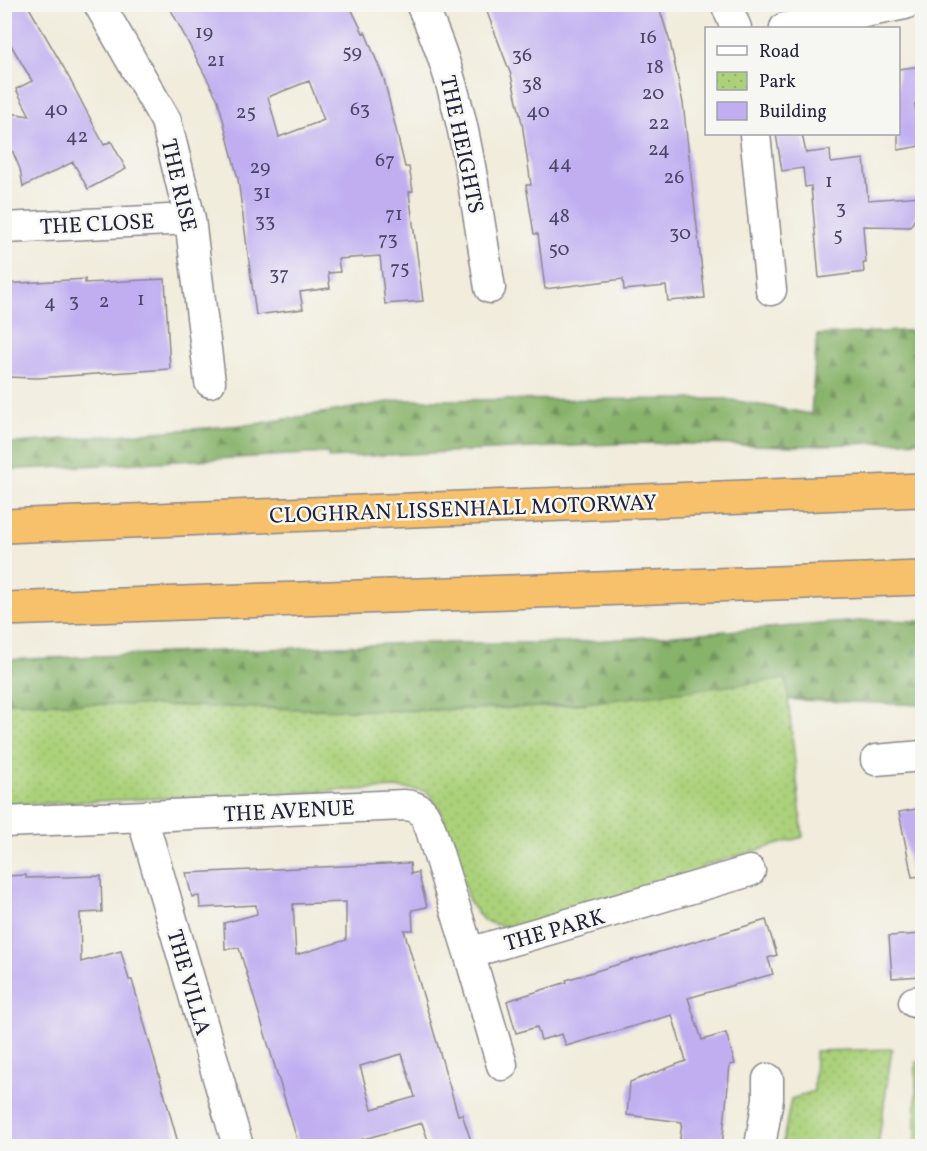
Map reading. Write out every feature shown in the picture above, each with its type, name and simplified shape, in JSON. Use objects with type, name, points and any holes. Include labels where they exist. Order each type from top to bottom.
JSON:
[{"type":"highway","name":"CLOGHRAN LISSENHALL MOTORWAY","points":[[4,526],[922,490]]},
{"type":"highway","points":[[4,609],[922,578]]},
{"type":"street","name":"THE RISE","points":[[99,4],[166,121],[190,219],[210,382]]},
{"type":"street","name":"THE HEIGHTS","points":[[421,4],[438,39],[456,100],[469,157],[490,288]]},
{"type":"street","points":[[726,4],[736,27]]},
{"type":"street","points":[[790,27],[905,4]]},
{"type":"street","points":[[754,135],[771,290]]},
{"type":"street","name":"THE CLOSE","points":[[4,228],[190,219]]},
{"type":"street","points":[[876,760],[922,756]]},
{"type":"street","name":"THE AVENUE","points":[[4,822],[404,805],[418,807],[423,811],[431,830],[469,953]]},
{"type":"street","name":"THE VILLA","points":[[142,817],[238,1146]]},
{"type":"street","name":"THE PARK","points":[[469,953],[750,871]]},
{"type":"street","points":[[469,953],[502,1065]]},
{"type":"street","points":[[760,1146],[768,1100],[768,1079]]},
{"type":"green space","points":[[922,330],[922,441],[798,446],[636,443],[328,458],[328,453],[5,470],[5,444],[256,424],[401,400],[726,399],[811,414],[817,335]]},
{"type":"green space","points":[[874,620],[922,621],[922,705],[674,695],[536,707],[393,711],[5,702],[4,660],[413,643],[566,643]]},
{"type":"green space","points":[[786,679],[803,837],[703,866],[701,873],[516,928],[484,921],[470,904],[440,809],[426,791],[398,788],[5,805],[4,702],[393,711],[553,707]]},
{"type":"green space","points":[[892,1049],[878,1146],[782,1146],[791,1099],[814,1091],[815,1051]]},
{"type":"green space","points":[[916,1062],[922,1062],[922,1146],[916,1146]]},
{"type":"building","points":[[4,4],[27,4],[104,145],[111,141],[126,169],[88,189],[73,162],[23,187],[20,169],[4,131],[4,112],[30,116],[16,89],[32,81],[4,33]]},
{"type":"building","points":[[168,4],[349,4],[363,33],[365,32],[384,79],[405,167],[409,167],[413,191],[409,192],[423,301],[385,304],[380,256],[338,259],[340,272],[328,273],[330,288],[300,292],[303,309],[256,315],[238,179],[218,100]],"holes":[[[309,81],[324,120],[279,137],[268,97]]]},
{"type":"building","points":[[484,4],[658,4],[670,42],[683,103],[705,298],[668,301],[666,286],[624,290],[623,279],[545,289],[538,234],[534,234],[526,185],[531,185],[522,123],[511,75]]},
{"type":"building","points":[[922,66],[922,103],[915,104],[921,146],[898,150],[898,135],[900,135],[900,69]]},
{"type":"building","points":[[776,135],[802,135],[806,153],[830,150],[831,163],[864,159],[868,200],[922,196],[922,208],[910,227],[863,226],[866,263],[863,263],[864,272],[819,278],[811,186],[805,187],[803,168],[782,171]]},
{"type":"building","points":[[85,279],[85,283],[165,279],[170,369],[37,378],[4,377],[5,284]]},
{"type":"building","points":[[922,808],[922,876],[912,877],[899,812]]},
{"type":"building","points":[[410,863],[411,874],[418,872],[427,907],[412,910],[413,930],[404,930],[458,1115],[462,1114],[471,1141],[466,1142],[467,1146],[430,1146],[422,1123],[349,1143],[350,1146],[299,1146],[239,948],[225,949],[224,923],[257,914],[256,905],[200,908],[199,896],[192,897],[186,873]],"holes":[[[346,902],[346,940],[296,955],[293,904]],[[402,1054],[415,1097],[372,1109],[360,1066]]]},
{"type":"building","points":[[26,875],[26,878],[101,876],[102,912],[80,913],[81,962],[121,951],[129,980],[132,980],[179,1146],[4,1146],[4,876]]},
{"type":"building","points":[[766,920],[777,955],[768,958],[773,974],[688,998],[702,1040],[726,1033],[735,1064],[730,1065],[722,1146],[679,1146],[682,1122],[627,1115],[630,1082],[686,1061],[672,1015],[566,1046],[562,1034],[541,1040],[537,1027],[516,1033],[507,1001],[567,982],[566,980]]},
{"type":"building","points":[[922,934],[922,976],[892,978],[889,936]]}]
